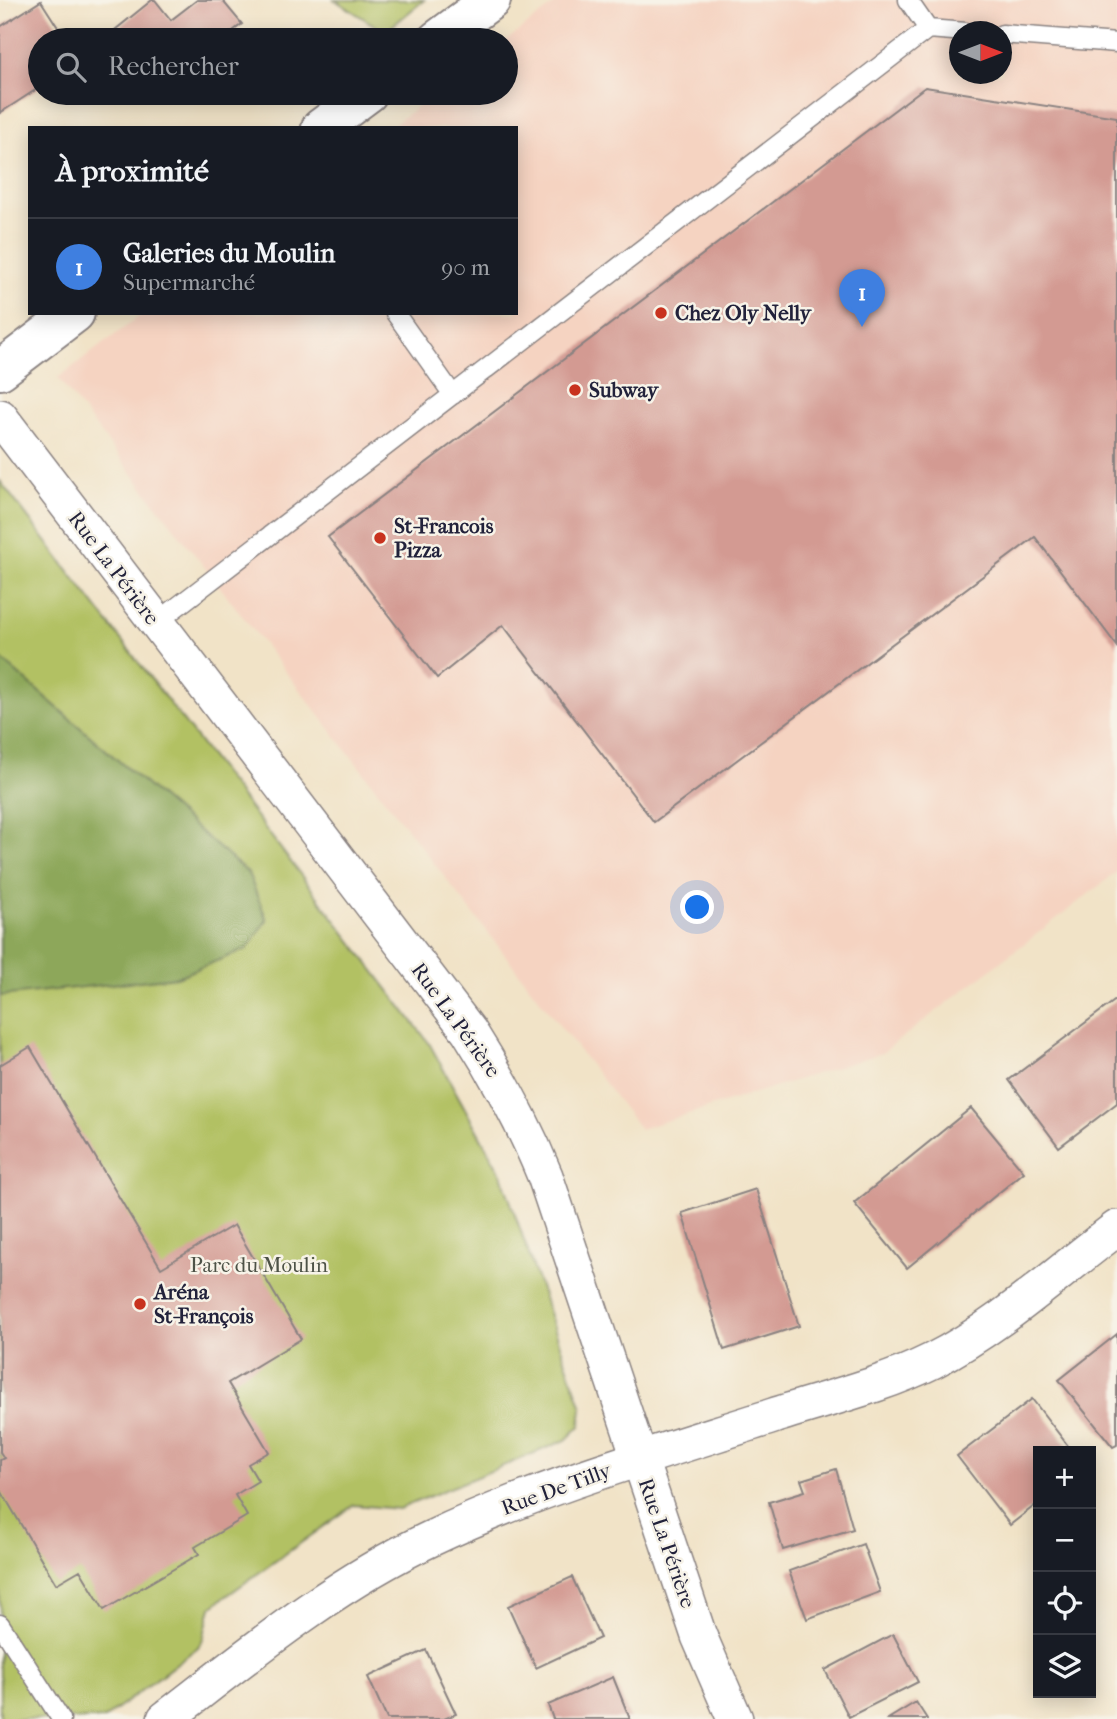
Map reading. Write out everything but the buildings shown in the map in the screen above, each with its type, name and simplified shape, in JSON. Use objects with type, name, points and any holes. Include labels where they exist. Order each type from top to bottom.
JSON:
[{"type":"street","points":[[453,28],[491,0]]},
{"type":"street","points":[[324,126],[352,105]]},
{"type":"street","points":[[0,370],[72,315]]},
{"type":"street","name":"Rue La Périère","points":[[0,417],[469,1031],[498,1076],[525,1126],[545,1176],[699,1636],[735,1719]]},
{"type":"street","name":"Rue De Tilly","points":[[165,1719],[300,1618],[371,1570],[482,1516],[639,1459],[881,1381],[930,1362],[978,1335],[1117,1228]]},
{"type":"lane","points":[[908,0],[928,29]]},
{"type":"lane","points":[[156,623],[928,29],[949,31]]},
{"type":"lane","points":[[1012,35],[1117,43]]},
{"type":"lane","points":[[396,315],[453,394]]},
{"type":"lane","points":[[0,1624],[61,1719]]},
{"type":"shaded area","points":[[560,0],[1117,0],[1117,872],[882,1053],[640,1129],[58,378],[141,315],[518,315],[518,126],[392,126],[419,105],[518,105],[518,32]]},
{"type":"green space","points":[[335,0],[424,0],[390,28],[379,28]]},
{"type":"green space","name":"Parc du Moulin","points":[[0,481],[429,1043],[501,1174],[582,1408],[580,1426],[566,1440],[399,1509],[354,1505],[211,1607],[203,1639],[198,1647],[104,1719],[0,1719]]},
{"type":"green space","points":[[0,658],[248,873],[267,920],[247,949],[177,977],[0,996]]},
{"type":"place","name":"Chez Oly Nelly","points":[[661,313]]},
{"type":"place","name":"Galeries du Moulin","points":[[862,327]]},
{"type":"place","name":"Subway","points":[[575,390]]},
{"type":"place","name":"St-Francois Pizza","points":[[380,538]]},
{"type":"place","name":"Aréna St-François","points":[[140,1304]]}]
